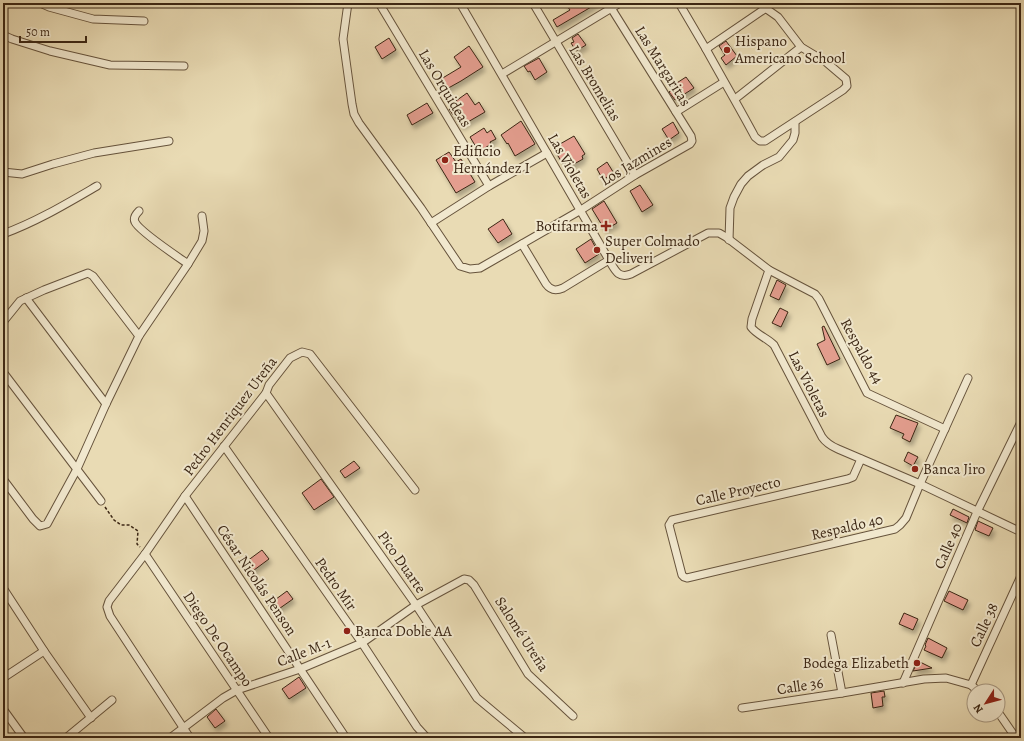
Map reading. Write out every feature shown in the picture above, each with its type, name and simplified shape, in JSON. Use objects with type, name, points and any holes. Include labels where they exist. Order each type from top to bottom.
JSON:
[{"type":"street","points":[[40,3],[93,19],[144,21]]},
{"type":"street","points":[[348,3],[343,39],[354,114],[431,223],[489,186],[547,153]]},
{"type":"street","name":"Las Orquideas","points":[[379,3],[489,186]]},
{"type":"street","name":"Las Violetas","points":[[460,3],[615,270],[620,275],[626,276],[708,233],[720,233],[769,270],[752,319],[751,327],[756,333],[774,345],[822,437],[829,445],[861,459]]},
{"type":"street","name":"Las Bromelias","points":[[533,3],[635,176]]},
{"type":"street","points":[[502,74],[556,42],[609,6],[620,3]]},
{"type":"street","points":[[679,3],[735,99],[755,137],[760,141],[765,141],[847,86],[846,79],[826,62],[801,47],[778,17],[758,3]]},
{"type":"street","name":"Las Margaritas","points":[[609,6],[691,136],[692,141],[690,144]]},
{"type":"street","points":[[706,49],[766,8]]},
{"type":"street","points":[[3,35],[50,51],[110,65],[184,66]]},
{"type":"street","points":[[735,99],[801,47]]},
{"type":"street","points":[[676,112],[724,82]]},
{"type":"street","points":[[729,240],[730,208],[741,184],[748,176],[763,165],[780,157],[793,140],[795,133],[795,122]]},
{"type":"street","points":[[3,172],[22,174],[94,153],[169,141]]},
{"type":"street","name":"Los Jazmines","points":[[431,223],[460,266],[470,269],[480,268],[581,210],[690,144]]},
{"type":"street","points":[[3,234],[46,215],[96,186]]},
{"type":"street","points":[[138,211],[134,220],[136,224],[188,264]]},
{"type":"street","points":[[3,479],[33,519],[40,526],[47,524],[77,469],[139,336],[202,241],[202,216]]},
{"type":"street","points":[[522,244],[546,284],[553,291],[563,288],[609,260]]},
{"type":"street","name":"Respaldo 44","points":[[769,270],[815,294],[819,299],[867,393],[945,429]]},
{"type":"street","points":[[3,322],[20,302],[26,298],[88,273],[93,276],[139,336]]},
{"type":"street","points":[[26,298],[106,404]]},
{"type":"street","name":"Pedro Henriquez Ureña","points":[[183,728],[110,616],[107,607],[185,496],[266,393],[269,385],[290,358],[302,352],[310,354],[415,490]]},
{"type":"street","points":[[3,372],[101,502]]},
{"type":"street","name":"Respaldo 40","points":[[687,578],[895,529],[906,518],[968,378]]},
{"type":"street","name":"Pico Duarte","points":[[266,393],[416,605],[477,698],[525,738]]},
{"type":"street","name":"Calle 40","points":[[902,683],[977,512],[1021,422]]},
{"type":"street","name":"Pedro Mir","points":[[224,446],[362,643],[417,727],[427,738]]},
{"type":"street","points":[[861,459],[920,484],[1021,532]]},
{"type":"street","name":"Calle Proyecto","points":[[687,578],[682,575],[669,525],[672,520],[848,479],[853,476],[861,459]]},
{"type":"street","name":"César Nicolás Penson","points":[[185,496],[346,738]]},
{"type":"street","name":"Diego De Ocampo","points":[[145,554],[269,738]]},
{"type":"street","name":"Calle 38","points":[[972,683],[1021,576]]},
{"type":"street","name":"Calle M-1","points":[[170,738],[223,698],[237,690],[300,669],[362,643],[416,605],[464,579],[469,580]]},
{"type":"street","name":"Salomé Ureña","points":[[469,580],[474,585],[528,674],[573,716]]},
{"type":"street","points":[[3,588],[44,651],[91,718]]},
{"type":"street","points":[[831,635],[842,693]]},
{"type":"street","points":[[3,678],[44,651]]},
{"type":"street","name":"Calle 36","points":[[742,708],[924,679],[946,678],[966,684]]},
{"type":"street","points":[[66,738],[112,700]]},
{"type":"street","points":[[3,709],[24,738]]},
{"type":"street","points":[[1006,723],[1016,738]]},
{"type":"street","points":[[183,728],[190,738]]},
{"type":"path","points":[[101,502],[114,520],[121,525],[129,525],[138,531],[137,544],[145,554]]},
{"type":"building","points":[[565,3],[598,3],[557,27],[553,20],[570,10]]},
{"type":"building","points":[[578,34],[586,45],[576,51],[571,43],[574,42],[572,38]]},
{"type":"building","points":[[389,38],[396,50],[382,59],[375,47]]},
{"type":"building","name":"Hispano Americano School","points":[[726,41],[737,56],[726,65],[721,58],[725,55],[719,46]]},
{"type":"building","points":[[469,46],[483,67],[443,91],[440,85],[443,84],[441,79],[461,67],[454,57]]},
{"type":"building","points":[[539,58],[547,72],[535,80],[530,71],[528,72],[524,66]]},
{"type":"building","points":[[686,77],[694,88],[675,100],[669,92],[673,89],[672,86]]},
{"type":"building","points":[[467,93],[475,105],[479,102],[485,112],[461,126],[449,109],[455,106],[453,103]]},
{"type":"building","points":[[427,103],[433,113],[412,125],[407,115]]},
{"type":"building","points":[[521,121],[535,144],[515,156],[508,143],[507,144],[501,135]]},
{"type":"building","points":[[673,122],[679,133],[669,140],[662,129]]},
{"type":"building","points":[[484,128],[487,133],[491,130],[496,139],[490,142],[491,144],[479,152],[470,137]]},
{"type":"building","points":[[574,136],[585,154],[582,156],[583,159],[567,168],[565,163],[563,164],[553,148]]},
{"type":"building","points":[[449,152],[456,162],[461,159],[475,182],[456,193],[436,160]]},
{"type":"building","points":[[607,162],[615,175],[608,179],[607,177],[603,180],[597,169]]},
{"type":"building","points":[[640,185],[653,205],[642,212],[630,191]]},
{"type":"building","points":[[604,201],[617,223],[605,230],[592,209]]},
{"type":"building","points":[[503,219],[512,234],[498,243],[488,229]]},
{"type":"building","points":[[591,239],[599,254],[585,263],[576,249]]},
{"type":"building","points":[[777,280],[786,285],[779,300],[770,296]]},
{"type":"building","points":[[780,308],[788,312],[781,327],[772,323]]},
{"type":"building","points":[[824,326],[840,359],[827,365],[817,344],[825,340],[822,327]]},
{"type":"building","points":[[896,415],[918,423],[910,442],[902,438],[904,434],[890,428]]},
{"type":"building","points":[[908,452],[918,457],[913,466],[904,461]]},
{"type":"building","points":[[354,461],[360,468],[345,478],[340,471]]},
{"type":"building","points":[[321,479],[334,497],[314,510],[302,493]]},
{"type":"building","points":[[953,509],[969,517],[967,523],[950,515]]},
{"type":"building","points":[[978,521],[993,528],[989,536],[975,530]]},
{"type":"building","points":[[262,550],[269,559],[250,573],[243,564]]},
{"type":"building","points":[[287,591],[293,599],[273,613],[268,605]]},
{"type":"building","points":[[949,591],[968,600],[963,610],[944,601]]},
{"type":"building","points":[[904,613],[918,619],[913,630],[899,624]]},
{"type":"building","points":[[928,638],[947,648],[942,658],[924,650]]},
{"type":"building","name":"Bodega Elizabeth","points":[[918,661],[932,668],[913,671]]},
{"type":"building","points":[[299,677],[306,688],[289,699],[282,689]]},
{"type":"building","points":[[884,691],[885,697],[882,697],[883,706],[873,708],[871,693]]},
{"type":"building","points":[[216,709],[225,721],[215,728],[207,717]]},
{"type":"place","name":"Hispano Americano School","points":[[727,50]]},
{"type":"place","name":"Edificio Hernández I","points":[[445,160]]},
{"type":"place","name":"Botifarma","points":[[606,226]]},
{"type":"place","name":"Super Colmado Deliveri","points":[[597,250]]},
{"type":"place","name":"Banca Jiro","points":[[915,469]]},
{"type":"place","name":"Banca Doble AA","points":[[347,631]]},
{"type":"place","name":"Bodega Elizabeth","points":[[917,663]]}]
